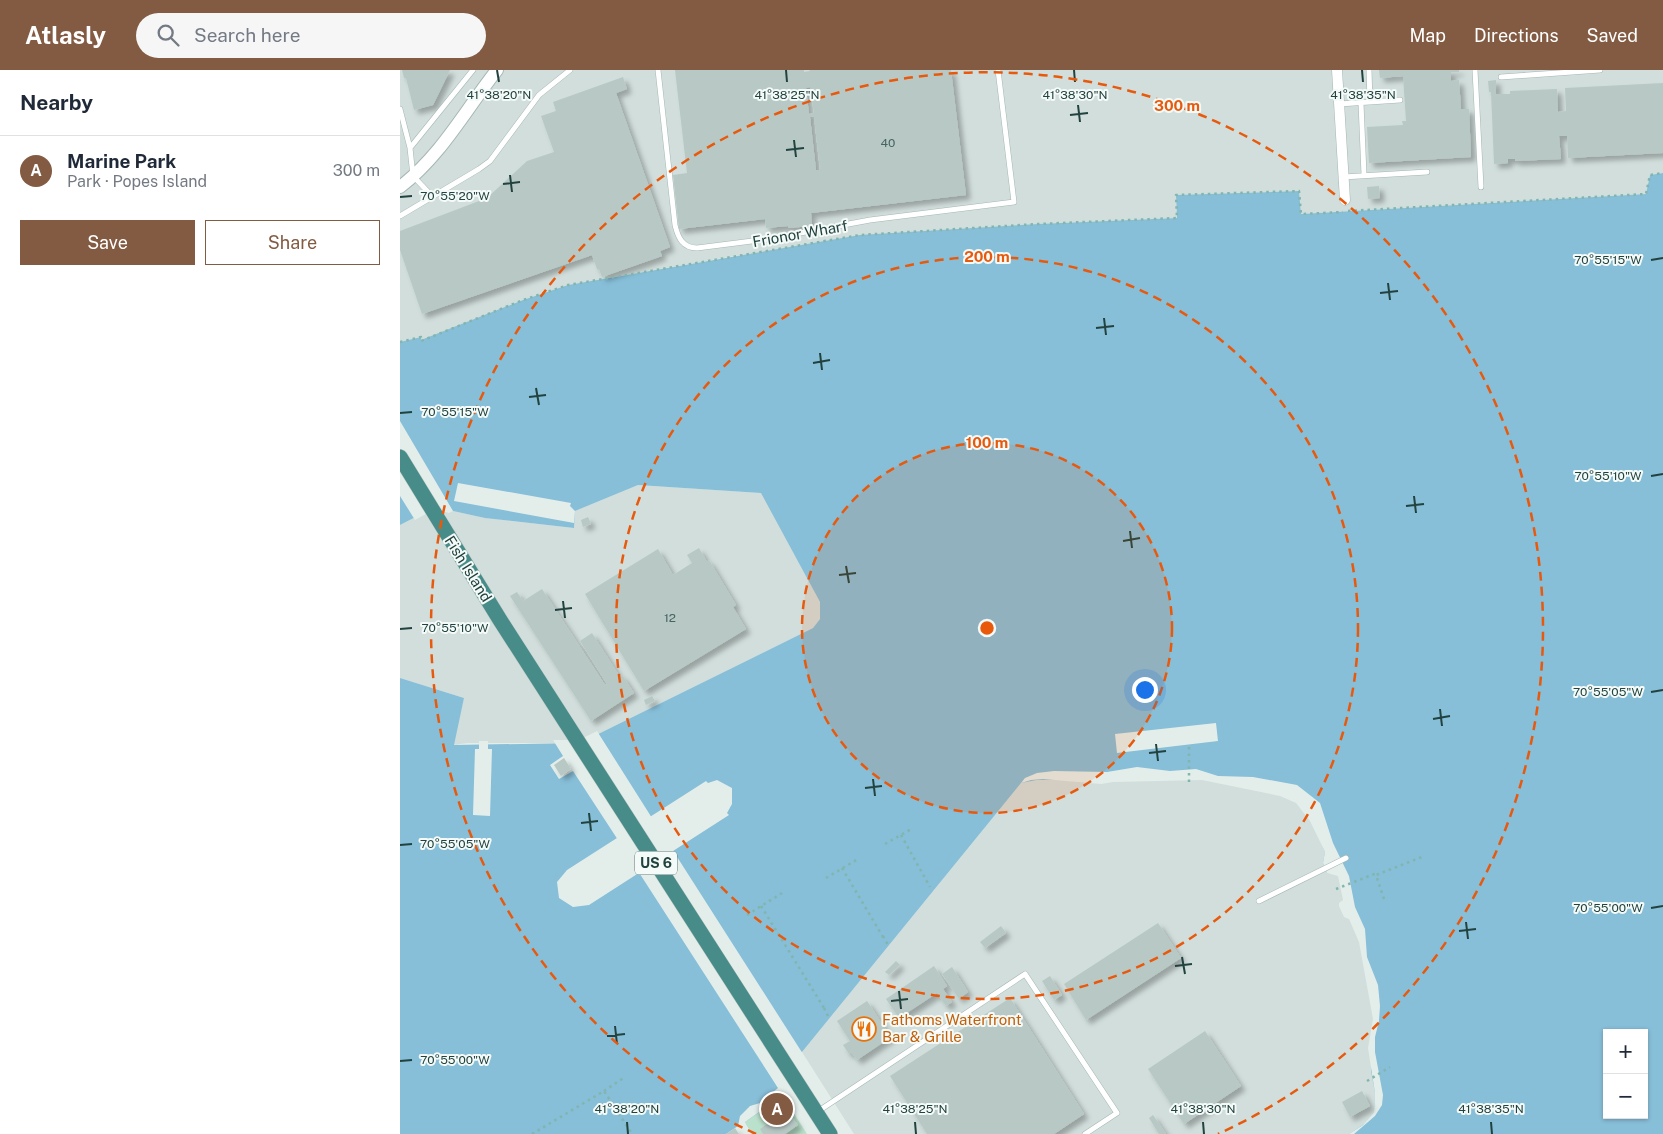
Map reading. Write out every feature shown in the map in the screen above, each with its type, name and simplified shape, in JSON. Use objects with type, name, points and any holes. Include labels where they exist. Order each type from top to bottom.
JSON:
[{"type":"highway","name":"Fish Island","points":[[400,457],[500,620],[814,1110]]},
{"type":"highway","name":"US 6","points":[[814,1110],[830,1134]]},
{"type":"street","points":[[400,187],[413,176],[444,142],[497,70]]},
{"type":"street","points":[[1337,70],[1344,200]]},
{"type":"lane","points":[[410,148],[473,70]]},
{"type":"lane","points":[[400,216],[490,161],[539,95],[570,70]]},
{"type":"lane","points":[[658,70],[675,226],[682,243],[692,248],[697,248],[768,239],[870,220],[1014,202],[998,70]]},
{"type":"lane","points":[[1369,70],[1370,102]]},
{"type":"lane","points":[[1475,70],[1481,187]]},
{"type":"lane","points":[[1501,76],[1534,72],[1600,70]]},
{"type":"lane","points":[[1339,104],[1400,100]]},
{"type":"lane","points":[[1361,103],[1364,175]]},
{"type":"lane","points":[[400,109],[410,148],[413,176],[432,196]]},
{"type":"lane","points":[[1343,177],[1427,172]]},
{"type":"lane","points":[[1260,901],[1346,858]]},
{"type":"lane","points":[[814,1110],[1025,974],[1117,1113],[1084,1134]]},
{"type":"path","name":"Frionor Wharf","points":[[400,342],[421,337],[421,341],[524,300],[568,285],[860,235],[1038,224]]},
{"type":"path","points":[[1189,744],[1189,782]]},
{"type":"path","points":[[885,844],[913,828]]},
{"type":"path","points":[[902,835],[930,887]]},
{"type":"path","points":[[1384,899],[1376,874],[1422,857]]},
{"type":"path","points":[[826,878],[858,860]]},
{"type":"path","points":[[842,868],[888,945]]},
{"type":"path","points":[[1336,889],[1382,872]]},
{"type":"path","points":[[925,877],[934,889]]},
{"type":"path","points":[[747,915],[782,893]]},
{"type":"path","points":[[761,906],[829,1018]]},
{"type":"path","points":[[881,933],[883,937]]},
{"type":"path","points":[[1367,1081],[1390,1068]]},
{"type":"path","points":[[532,1134],[625,1077]]},
{"type":"path","points":[[604,1091],[632,1134]]},
{"type":"shaded area","points":[[400,70],[1663,70],[1663,173],[1650,175],[1646,194],[1301,214],[1299,191],[1176,195],[1177,218],[1038,224],[735,256],[568,285],[523,300],[421,341],[421,337],[400,342]]},
{"type":"shaded area","points":[[638,485],[762,493],[820,602],[820,619],[813,628],[580,743],[468,743],[453,745],[464,698],[400,678],[400,525],[435,507],[486,518],[574,528],[575,511]]},
{"type":"shaded area","points":[[1203,778],[1286,795],[1300,803],[1340,873],[1361,941],[1375,1019],[1371,1071],[1375,1093],[1374,1112],[1364,1124],[1349,1134],[854,1134],[802,1052],[1021,783],[1037,780]]},
{"type":"green space","points":[[783,1096],[807,1134],[752,1134],[744,1122]]},
{"type":"water","points":[[1663,173],[1663,1134],[1349,1134],[1364,1124],[1374,1112],[1375,1093],[1371,1071],[1375,1019],[1361,941],[1346,901],[1340,874],[1327,873],[1323,863],[1325,852],[1311,820],[1299,803],[1286,795],[1203,778],[1037,780],[1021,783],[802,1052],[768,1071],[783,1096],[745,1122],[752,1134],[400,1134],[400,678],[464,698],[454,745],[580,743],[813,628],[820,619],[820,602],[761,493],[638,485],[575,511],[574,528],[485,518],[435,507],[400,525],[400,342],[421,337],[421,340],[523,300],[568,285],[860,235],[1177,218],[1176,195],[1299,191],[1301,214],[1646,194],[1650,175]],"holes":[[[717,780],[732,788],[732,804],[727,813],[729,815],[589,905],[573,907],[559,898],[557,882],[567,870],[706,781],[708,783]]]},
{"type":"pier","points":[[400,421],[453,511],[449,513],[435,509],[415,520],[400,496]]},
{"type":"pier","points":[[458,483],[571,503],[570,506],[575,511],[574,523],[454,501]]},
{"type":"pier","points":[[1216,723],[1218,741],[1117,753],[1115,734]]},
{"type":"pier","points":[[597,731],[652,818],[618,840],[573,771],[559,779],[550,765],[563,756],[553,740],[579,740]]},
{"type":"pier","points":[[479,741],[488,741],[488,749],[492,749],[490,816],[473,815],[475,749],[479,749]]},
{"type":"pier","points":[[1137,767],[1170,771],[1196,769],[1218,776],[1253,777],[1297,785],[1320,803],[1333,843],[1349,876],[1355,907],[1365,929],[1367,957],[1378,985],[1380,1006],[1375,1037],[1375,1052],[1383,1095],[1382,1105],[1375,1116],[1354,1134],[1349,1134],[1363,1125],[1374,1112],[1375,1093],[1368,1048],[1373,1019],[1359,942],[1349,919],[1344,917],[1339,906],[1339,903],[1343,900],[1338,876],[1327,873],[1323,863],[1325,852],[1310,821],[1296,803],[1280,796],[1202,780],[1113,782],[1101,784],[1043,779],[1021,783],[1025,778],[1037,773],[1054,771],[1107,772]]},
{"type":"pier","points":[[672,849],[803,1054],[771,1072],[785,1097],[782,1096],[745,1122],[752,1134],[726,1134],[738,1126],[740,1116],[750,1106],[760,1103],[778,1088],[638,871]]},
{"type":"building","points":[[402,70],[450,70],[433,105],[414,110],[406,78],[404,78]]},
{"type":"building","points":[[675,70],[804,70],[804,72],[809,70],[951,70],[966,195],[811,213],[812,226],[766,228],[765,219],[679,229],[673,175],[687,173]],"holes":[[[810,87],[814,113],[809,114],[806,88]],[[814,116],[820,170],[816,170],[810,117]]]},
{"type":"building","points":[[1379,70],[1459,70],[1459,72],[1451,72],[1451,81],[1459,80],[1461,109],[1469,109],[1471,157],[1369,163],[1367,127],[1403,125],[1402,121],[1406,121],[1403,76],[1380,78]]},
{"type":"building","points":[[623,77],[627,89],[616,93],[670,247],[660,251],[662,256],[602,277],[592,255],[422,314],[400,250],[400,231],[487,198],[527,161],[554,152],[541,116],[556,111],[553,102]]},
{"type":"building","points":[[1496,80],[1496,94],[1510,94],[1510,91],[1557,89],[1558,112],[1566,111],[1565,88],[1663,83],[1663,153],[1568,158],[1567,136],[1559,136],[1561,159],[1515,161],[1515,159],[1508,159],[1508,163],[1494,164],[1491,92],[1489,92],[1488,81]]},
{"type":"building","points":[[1379,186],[1380,198],[1368,199],[1367,187]]},
{"type":"building","points":[[588,517],[591,524],[583,527],[581,520]]},
{"type":"building","points":[[699,548],[707,562],[709,560],[736,605],[733,607],[746,629],[644,691],[585,594],[658,549],[673,575],[692,563],[687,555]]},
{"type":"building","points":[[542,589],[605,685],[607,684],[580,641],[592,633],[620,677],[622,675],[634,693],[591,721],[510,596],[517,592],[523,601]]},
{"type":"building","points":[[652,696],[655,701],[646,705],[644,700]]},
{"type":"building","points":[[564,758],[571,769],[561,776],[554,765]]},
{"type":"building","points":[[1158,923],[1181,958],[1086,1020],[1064,984]]},
{"type":"building","points":[[1001,926],[1006,933],[985,948],[980,942]]},
{"type":"building","points":[[896,961],[900,965],[889,975],[885,972]]},
{"type":"building","points":[[934,966],[947,986],[943,989],[952,1002],[946,1006],[937,993],[899,1018],[886,999]]},
{"type":"building","points":[[952,967],[968,992],[959,999],[942,974]]},
{"type":"building","points":[[1050,976],[1062,995],[1054,1000],[1042,981]]},
{"type":"building","points":[[1010,998],[1084,1114],[1054,1134],[927,1134],[890,1076]]},
{"type":"building","name":"Fathoms Waterfront Bar & Grille","points":[[867,1001],[891,1037],[857,1060],[851,1052],[849,1054],[843,1045],[850,1041],[837,1021]]},
{"type":"building","points":[[1205,1031],[1241,1086],[1184,1124],[1148,1069]]},
{"type":"building","points":[[1362,1091],[1370,1106],[1350,1117],[1342,1102]]},
{"type":"building","points":[[782,1103],[798,1125],[785,1134],[763,1134],[760,1129],[777,1117],[772,1110]]},
{"type":"building","points":[[1153,1115],[1166,1134],[1159,1134],[1149,1118]]},
{"type":"building","points":[[735,1128],[739,1134],[726,1134]]},
{"type":"place","name":"Fathoms Waterfront Bar & Grille","points":[[864,1029]]},
{"type":"place","name":"Marine Park","points":[[777,1109]]}]
